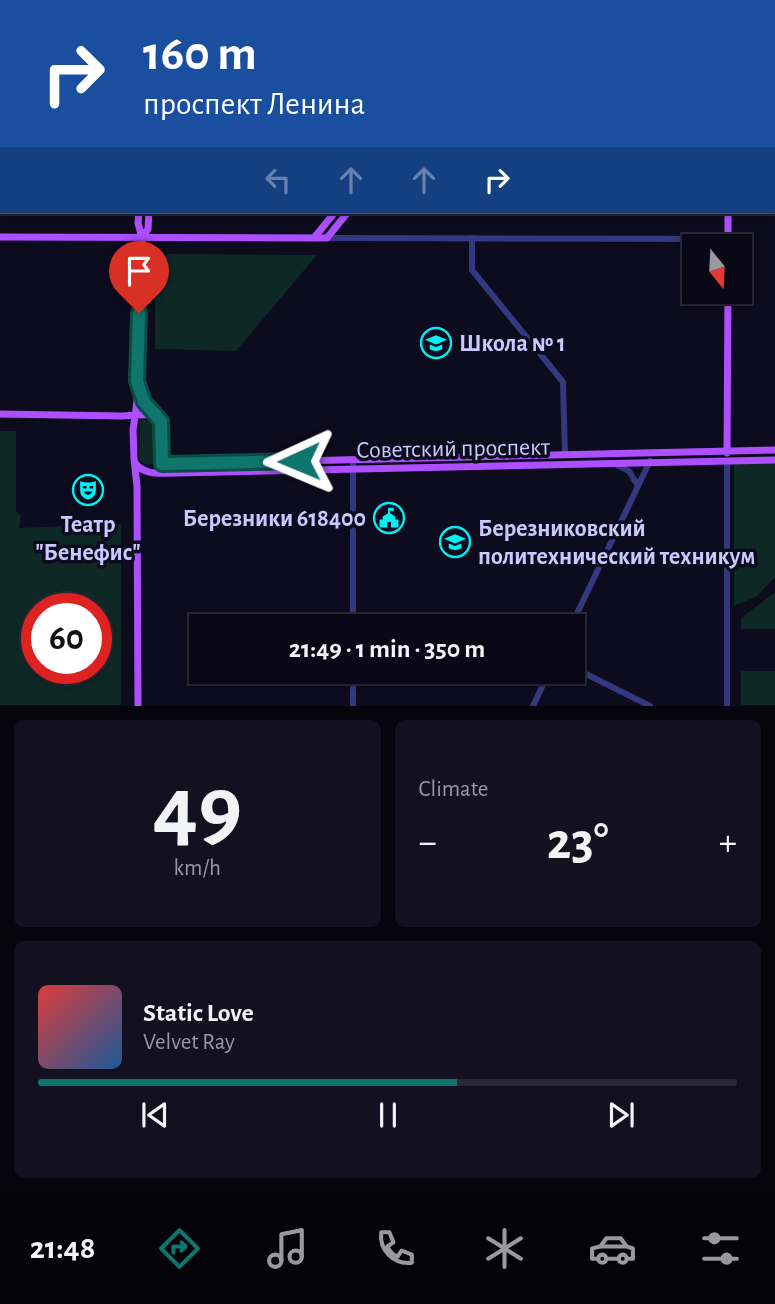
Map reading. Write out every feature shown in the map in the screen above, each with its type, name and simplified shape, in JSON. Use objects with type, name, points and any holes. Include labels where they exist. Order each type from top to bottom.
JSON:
[{"type":"main road","points":[[138,705],[137,486],[134,429],[142,238],[139,214]]},
{"type":"main road","points":[[142,238],[148,229],[149,214]]},
{"type":"main road","points":[[314,238],[333,214]]},
{"type":"main road","points":[[0,237],[327,238],[346,214]]},
{"type":"main road","points":[[728,214],[728,234]]},
{"type":"main road","points":[[727,461],[728,304]]},
{"type":"main road","points":[[137,381],[144,402],[159,418],[162,426],[162,464],[139,481],[137,486]]},
{"type":"main road","points":[[0,415],[155,414]]},
{"type":"main road","name":"Советский проспект","points":[[162,464],[775,450]]},
{"type":"main road","name":"Советский проспект","points":[[151,473],[775,460]]},
{"type":"main road","points":[[135,463],[140,470],[151,473]]},
{"type":"street","points":[[327,238],[682,242]]},
{"type":"street","points":[[472,238],[472,270],[563,382],[565,455]]},
{"type":"street","points":[[577,614],[655,453]]},
{"type":"street","points":[[353,460],[353,614]]},
{"type":"street","points":[[727,461],[727,705]]},
{"type":"street","points":[[613,464],[629,471],[638,486]]},
{"type":"street","points":[[585,673],[650,705]]},
{"type":"street","points":[[353,684],[353,705]]},
{"type":"street","points":[[533,705],[543,684]]},
{"type":"green space","points":[[166,254],[317,255],[236,351],[155,349],[155,264],[162,265],[167,259]]},
{"type":"green space","points":[[150,416],[157,422],[159,448],[156,463],[147,465],[139,458],[140,422]]},
{"type":"green space","points":[[0,431],[16,431],[16,511],[21,516],[19,528],[121,524],[121,705],[0,705]]},
{"type":"green space","points":[[775,463],[775,577],[756,597],[734,606],[734,464]]},
{"type":"green space","points":[[775,592],[775,629],[741,629],[741,618]]},
{"type":"green space","points":[[741,671],[775,671],[775,705],[741,705]]},
{"type":"place","name":"Школа № 1","points":[[436,343]]},
{"type":"place","name":"Театр \"Бенефис\"","points":[[88,490]]},
{"type":"place","name":"Березники 618400","points":[[389,518]]},
{"type":"place","name":"Березниковский политехнический техникум","points":[[455,542]]},
{"type":"route","points":[[139,313],[137,381],[144,402],[161,421],[162,464],[299,461]]}]
